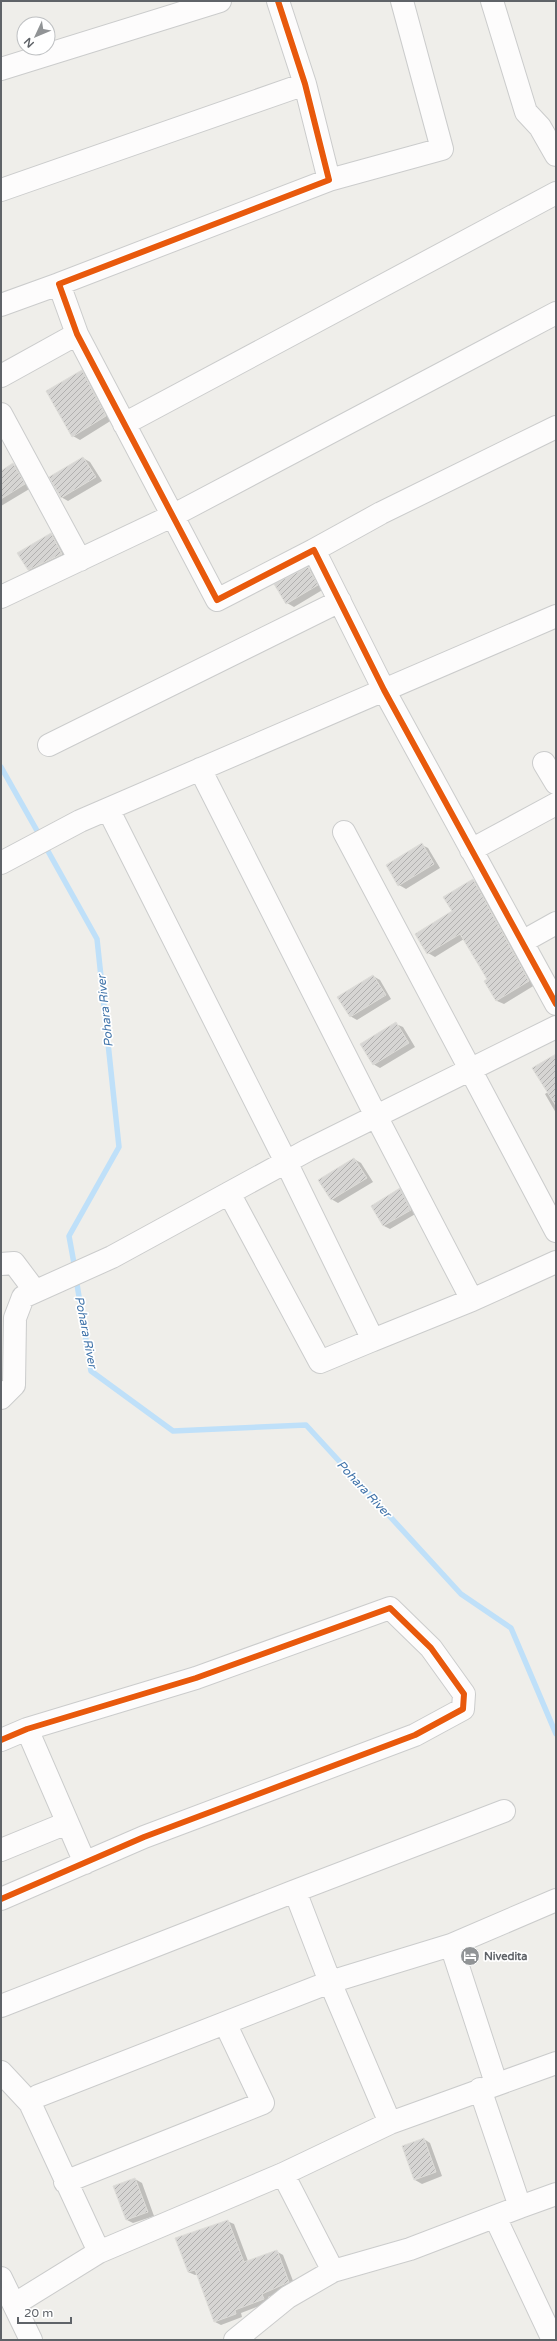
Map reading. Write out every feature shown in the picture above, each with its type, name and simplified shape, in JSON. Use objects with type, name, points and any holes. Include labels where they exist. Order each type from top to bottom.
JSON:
[{"type":"street","points":[[1,69],[220,1]]},
{"type":"street","points":[[278,1],[305,84],[329,180]]},
{"type":"street","points":[[1,305],[329,180],[442,150],[402,1]]},
{"type":"street","points":[[492,1],[526,112],[540,127],[556,154]]},
{"type":"street","points":[[1,190],[305,84]]},
{"type":"street","points":[[124,424],[556,193]]},
{"type":"street","points":[[59,284],[77,334],[216,600],[314,550],[381,513],[556,428]]},
{"type":"street","points":[[1,597],[172,516],[556,313]]},
{"type":"street","points":[[1,376],[77,334]]},
{"type":"street","points":[[1,414],[80,560]]},
{"type":"street","points":[[314,550],[384,690],[556,1004]]},
{"type":"street","points":[[49,746],[340,601]]},
{"type":"street","points":[[1,863],[80,821],[556,616]]},
{"type":"street","points":[[544,763],[556,783]]},
{"type":"street","points":[[200,769],[376,1116],[472,1300]]},
{"type":"street","points":[[472,850],[556,804]]},
{"type":"street","points":[[108,809],[286,1162],[373,1340]]},
{"type":"street","points":[[344,832],[556,1231]]},
{"type":"street","points":[[522,942],[556,923]]},
{"type":"street","points":[[1,1398],[14,1385],[15,1318],[22,1297],[112,1257],[286,1162],[556,1027]]},
{"type":"street","points":[[229,1193],[320,1362],[472,1300],[556,1262]]},
{"type":"street","points":[[1,1264],[14,1263],[42,1288]]},
{"type":"street","points":[[1,1740],[27,1729],[196,1678],[390,1608],[431,1648],[464,1694],[463,1709],[415,1735],[144,1837],[1,1899]]},
{"type":"street","points":[[27,1729],[85,1863]]},
{"type":"street","points":[[1,2006],[504,1811]]},
{"type":"street","points":[[1,1850],[67,1822]]},
{"type":"street","points":[[295,1891],[330,1982],[390,2123]]},
{"type":"street","points":[[30,2104],[38,2096],[330,1982],[451,1945],[555,1902]]},
{"type":"street","points":[[451,1945],[520,2207]]},
{"type":"street","points":[[65,2182],[263,2103],[225,2023]]},
{"type":"street","points":[[15,2304],[99,2252],[283,2174],[390,2123],[556,2062]]},
{"type":"street","points":[[1,2072],[30,2104],[65,2182],[99,2252]]},
{"type":"street","points":[[283,2174],[333,2272]]},
{"type":"street","points":[[235,2340],[288,2297],[333,2272],[410,2249],[556,2194]]},
{"type":"street","points":[[495,2217],[553,2340]]},
{"type":"street","points":[[1,2278],[15,2304],[28,2339]]},
{"type":"building","points":[[82,370],[106,416],[72,437],[46,391]]},
{"type":"building","points":[[83,457],[96,477],[61,498],[49,477]]},
{"type":"building","points":[[13,463],[25,484],[1,499],[1,471]]},
{"type":"building","points":[[51,533],[62,554],[28,570],[17,553]]},
{"type":"building","points":[[308,567],[318,585],[286,604],[274,584]]},
{"type":"building","points":[[422,843],[434,864],[398,886],[386,865]]},
{"type":"building","points":[[473,879],[529,981],[496,1001],[484,981],[487,979],[460,934],[427,954],[415,934],[452,911],[443,897]]},
{"type":"building","points":[[373,975],[386,995],[350,1017],[337,997]]},
{"type":"building","points":[[396,1022],[409,1043],[373,1065],[360,1044]]},
{"type":"building","points":[[556,1054],[556,1106],[532,1068]]},
{"type":"building","points":[[354,1158],[367,1178],[331,1200],[318,1180]]},
{"type":"building","points":[[400,1188],[411,1210],[383,1226],[371,1206]]},
{"type":"building","points":[[424,2138],[436,2172],[414,2180],[402,2146]]},
{"type":"building","points":[[135,2178],[148,2212],[126,2220],[113,2186]]},
{"type":"building","points":[[228,2220],[244,2262],[277,2250],[289,2282],[262,2294],[264,2299],[235,2310],[236,2314],[214,2322],[195,2270],[188,2272],[175,2238]]},
{"type":"waterway","name":"Pohara River","points":[[1,767],[40,836]]},
{"type":"waterway","name":"Pohara River","points":[[44,844],[97,939],[119,1147],[69,1236],[75,1269]]},
{"type":"waterway","name":"Pohara River","points":[[76,1278],[91,1371],[173,1431],[306,1425],[461,1594],[511,1628],[556,1734]]},
{"type":"cycle path","points":[[278,1],[305,84],[329,180],[59,284],[77,334],[217,600],[314,550],[384,690],[556,1004]]},
{"type":"cycle path","points":[[1,1740],[27,1729],[196,1678],[390,1608],[431,1648],[464,1694],[463,1709],[415,1735],[144,1837],[1,1899]]},
{"type":"place","name":"Nivedita","points":[[470,1956]]}]
